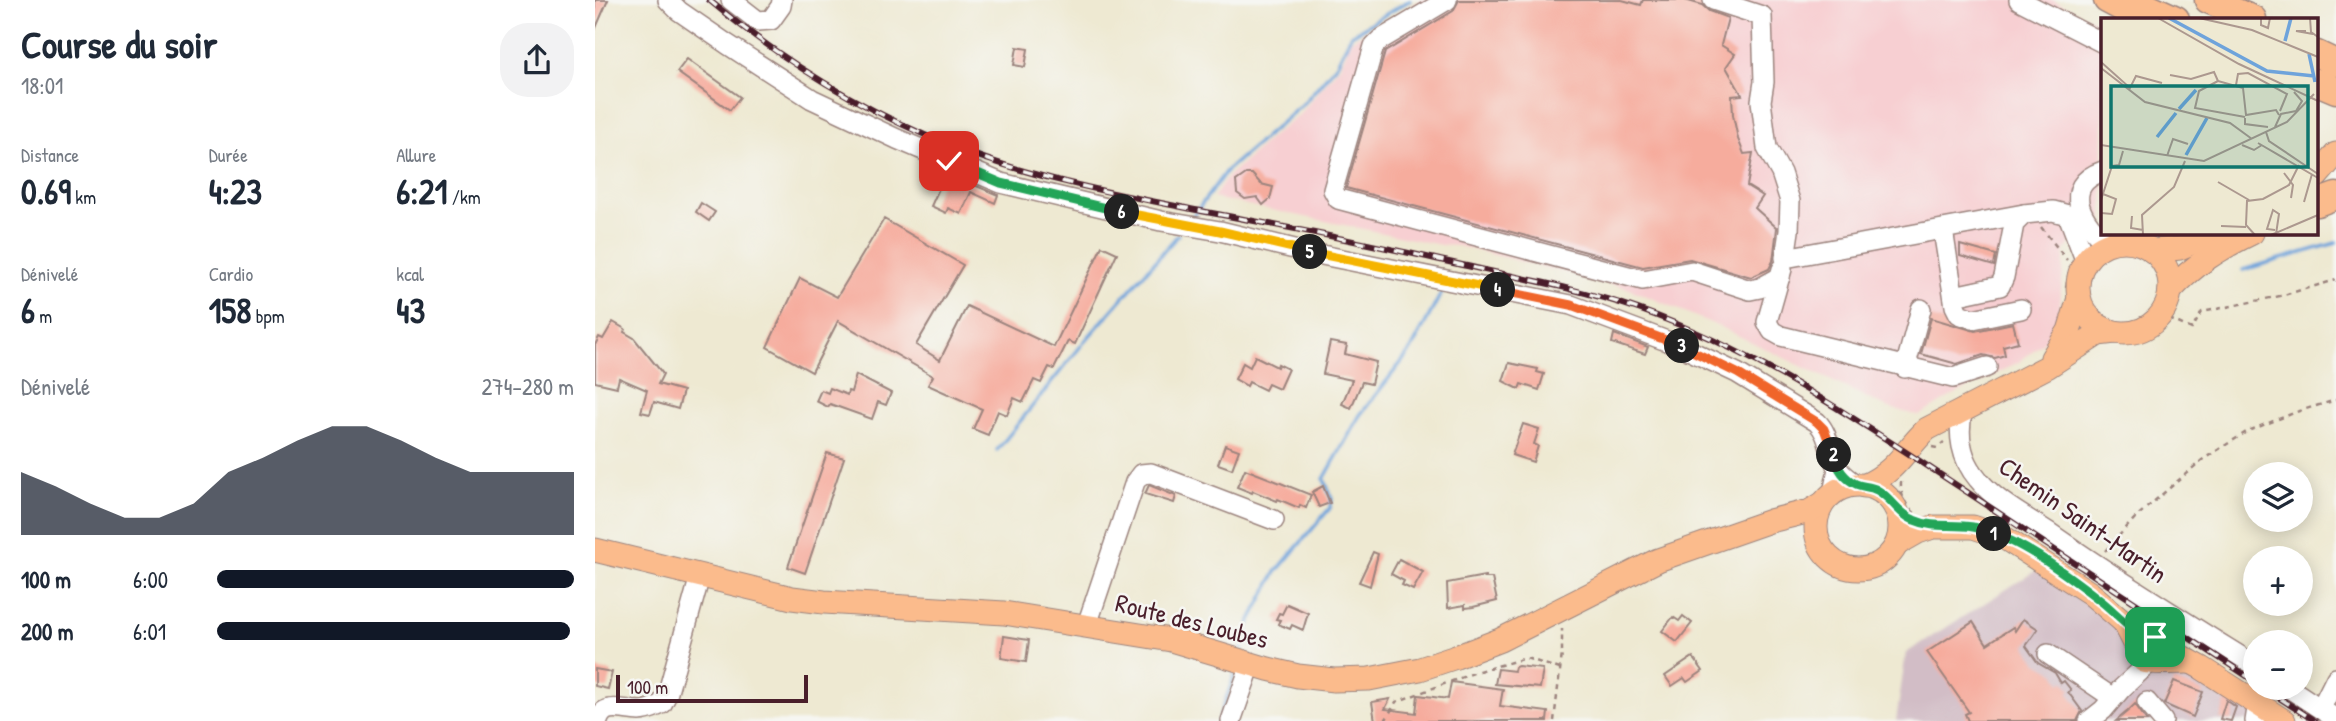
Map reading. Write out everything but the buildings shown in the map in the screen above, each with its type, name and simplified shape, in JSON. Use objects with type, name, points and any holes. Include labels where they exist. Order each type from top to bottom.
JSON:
[{"type":"highway","points":[[2107,0],[2141,18]]},
{"type":"highway","points":[[2134,0],[2174,18]]},
{"type":"highway","points":[[2193,0],[2235,18]]},
{"type":"highway","points":[[2208,0],[2251,18]]},
{"type":"highway","points":[[2319,48],[2336,55]]},
{"type":"highway","points":[[2319,55],[2336,63]]},
{"type":"highway","points":[[2319,83],[2336,90]]},
{"type":"highway","points":[[2319,203],[2336,196]]},
{"type":"main road","points":[[2319,174],[2336,154]]},
{"type":"main road","points":[[2319,189],[2336,174]]},
{"type":"main road","points":[[2152,251],[2180,248],[2213,234]]},
{"type":"main road","points":[[2170,292],[2189,271],[2217,250],[2250,234]]},
{"type":"main road","points":[[1896,544],[1900,527],[1892,489],[1913,442],[1927,429],[1961,420],[2047,367],[2098,334],[2127,333],[2151,324],[2167,304],[2170,292],[2166,268],[2152,251],[2131,242],[2108,244],[2095,251],[2080,273],[2073,297],[2069,331],[2047,367]]},
{"type":"main road","points":[[2073,297],[2092,320],[2102,328],[2115,332]]},
{"type":"main road","points":[[1898,473],[1840,489],[1827,499],[1816,519],[1817,539],[1829,558],[1849,569],[1861,570],[1882,562],[1896,544],[1925,524]]},
{"type":"main road","points":[[1861,485],[1881,492],[1895,507],[1925,524],[1973,527],[2003,537],[2090,593],[2124,622],[2150,651],[2191,662],[2256,712],[2284,721]]},
{"type":"main road","name":"Route des Loubes","points":[[595,550],[782,596],[824,602],[1004,613],[1087,625],[1171,640],[1298,676],[1334,680],[1396,675],[1456,657],[1500,640],[1658,560],[1751,527],[1801,514],[1827,499]]},
{"type":"main road","name":"Route des Loubes","points":[[1751,527],[1787,526],[1806,531],[1817,539]]},
{"type":"street","points":[[669,0],[727,44],[812,99],[1001,183],[1161,221],[1571,305],[1645,331],[1737,373],[1817,422],[1829,438],[1838,469],[1827,499]]},
{"type":"street","points":[[731,0],[758,21],[771,20],[782,0]]},
{"type":"street","points":[[1447,0],[1374,46],[1333,190],[1338,199],[1643,279],[1692,271],[1750,290],[1760,288],[1783,268],[1943,230],[2053,211],[2068,215],[2086,262]]},
{"type":"street","points":[[1713,0],[1762,16],[1762,101],[1767,148],[1781,173],[1790,201],[1789,231],[1783,268],[1767,322],[1772,331],[1781,336],[1953,378],[1987,367]]},
{"type":"street","points":[[2019,0],[2101,42]]},
{"type":"street","points":[[2101,172],[2092,174],[2084,183],[2078,194],[2079,207],[2093,233],[2108,244]]},
{"type":"street","points":[[1954,296],[2000,286],[2014,224],[2030,214]]},
{"type":"street","points":[[1943,230],[1959,314],[1973,319],[2021,309]]},
{"type":"street","points":[[1905,368],[1921,309]]},
{"type":"street","name":"Chemin Saint-Martin","points":[[1961,420],[1963,452],[1978,480],[2003,501],[2093,563],[2243,659]]},
{"type":"street","points":[[1838,469],[1861,485]]},
{"type":"street","points":[[1087,625],[1135,482],[1141,474],[1151,473],[1274,520]]},
{"type":"street","points":[[598,721],[600,714],[608,708],[641,711],[662,704],[669,692],[700,576]]},
{"type":"street","points":[[2089,721],[2117,694],[2150,651]]},
{"type":"street","points":[[2047,654],[2117,694]]},
{"type":"street","points":[[1231,721],[1251,664]]},
{"type":"street","points":[[2308,700],[2328,713],[2336,678]]},
{"type":"street","points":[[2147,702],[2163,721]]},
{"type":"path","points":[[2030,214],[2070,265],[2066,283],[2073,297]]},
{"type":"path","points":[[2160,315],[2192,329],[2202,312],[2280,296],[2336,280]]},
{"type":"path","points":[[2093,563],[2136,517],[2201,460],[2248,431],[2336,400]]},
{"type":"path","points":[[1927,447],[1937,448],[1961,420]]},
{"type":"path","points":[[1898,473],[1905,502],[1925,524]]},
{"type":"path","points":[[1553,721],[1560,669],[1562,608]]},
{"type":"path","points":[[1385,721],[1396,702],[1479,671],[1526,658],[1560,669]]},
{"type":"shaded area","points":[[1421,0],[2053,0],[2101,24],[2101,220],[2081,230],[2065,250],[2058,320],[2045,341],[2019,362],[1919,416],[1886,407],[1718,326],[1627,288],[1458,246],[1441,245],[1213,198],[1228,176],[1298,116],[1341,65],[1351,40]]},
{"type":"shaded area","points":[[2040,568],[2268,721],[1896,721],[1906,653]]},
{"type":"waterway","points":[[1193,216],[1226,171],[1305,102],[1337,64],[1351,35],[1410,0]]},
{"type":"waterway","points":[[997,450],[1085,341],[1178,235]]},
{"type":"waterway","points":[[2243,270],[2336,243]]},
{"type":"waterway","points":[[1242,649],[1249,624],[1276,572],[1330,508],[1332,499],[1324,479],[1360,415],[1411,350],[1444,288]]},
{"type":"waterway","points":[[1218,721],[1236,671]]},
{"type":"railway","points":[[709,0],[794,64],[855,100],[918,132],[981,157],[1106,191],[1332,236],[1551,284],[1638,309],[1681,326],[1764,366],[1844,412],[2243,673]]},
{"type":"railway","points":[[2283,700],[2315,721]]},
{"type":"route","points":[[949,161],[1001,183],[1161,221],[1571,305],[1645,331],[1737,373],[1817,422],[1829,438],[1838,469],[1857,485],[1881,492],[1896,510],[1907,517],[1933,527],[1973,527],[2003,537],[2090,593],[2139,632],[2155,637]]}]
